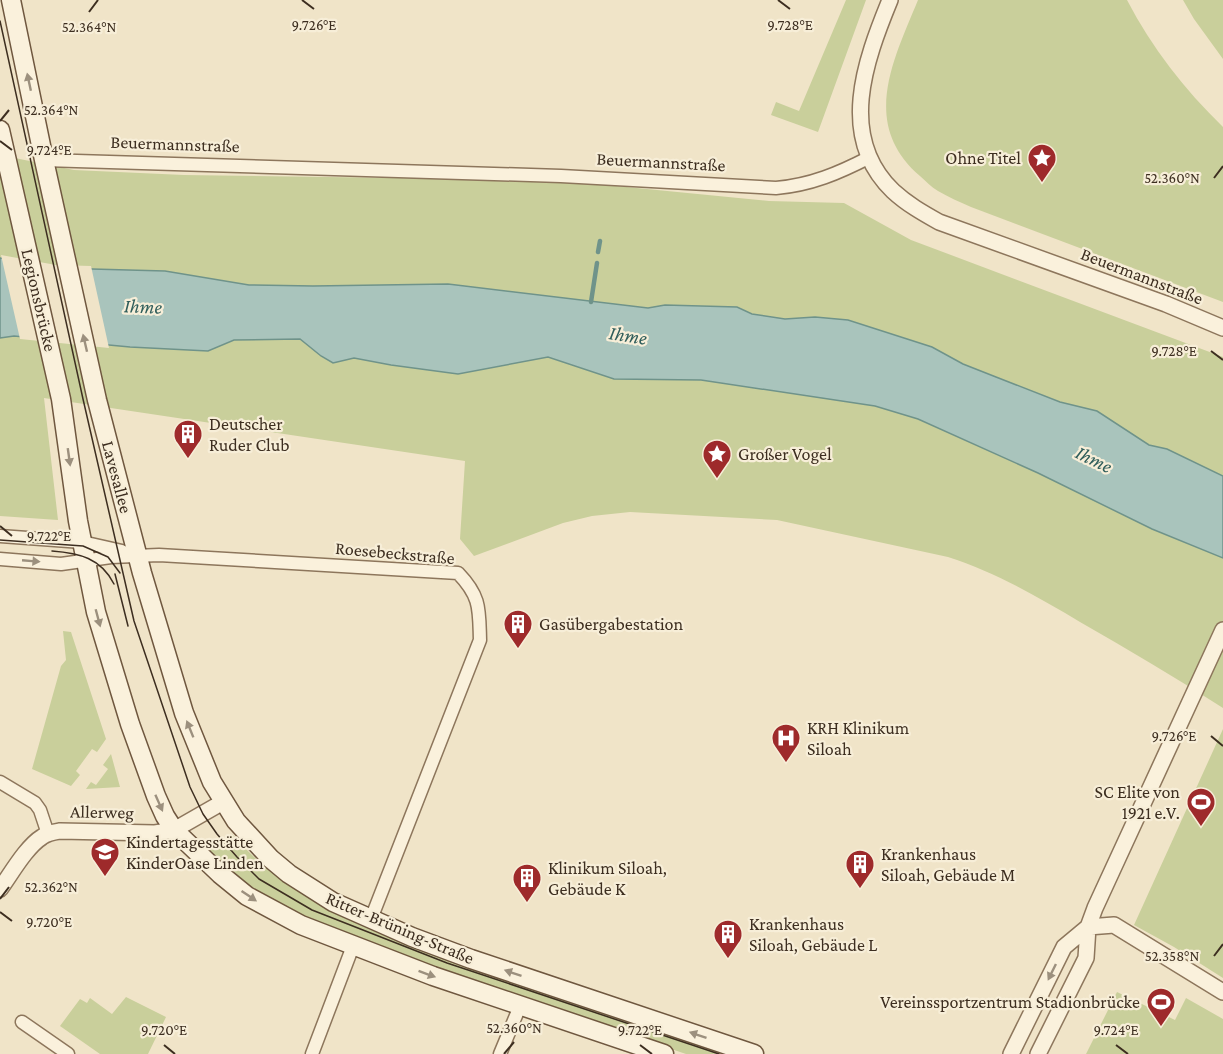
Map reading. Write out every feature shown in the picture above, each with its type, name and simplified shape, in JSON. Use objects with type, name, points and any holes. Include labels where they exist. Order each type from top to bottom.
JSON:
[{"type":"main road","points":[[11,0],[44,160]]},
{"type":"main road","name":"Legionsbrücke","points":[[0,130],[61,399],[82,542]]},
{"type":"main road","name":"Legionsbrücke","points":[[44,160],[97,400]]},
{"type":"main road","name":"Lavesallee","points":[[97,400],[138,555]]},
{"type":"main road","name":"Ritter-Brüning-Straße","points":[[82,542],[96,612],[130,724],[156,796],[174,830],[211,866],[247,896],[301,925],[520,1006],[664,1054]]},
{"type":"main road","name":"Ritter-Brüning-Straße","points":[[138,555],[184,713],[212,782],[236,821],[289,874],[333,902],[412,937],[754,1054]]},
{"type":"street","points":[[870,157],[863,140],[860,100],[870,52],[890,0]]},
{"type":"street","name":"Beuermannstraße","points":[[44,160],[561,176],[776,188],[818,181],[870,157],[891,189],[910,205],[939,222],[1166,304],[1223,328]]},
{"type":"street","points":[[0,536],[82,542],[138,555]]},
{"type":"street","points":[[0,559],[61,564],[138,555]]},
{"type":"street","name":"Roesebeckstraße","points":[[138,555],[458,573],[471,586],[479,606],[480,640],[371,919]]},
{"type":"street","points":[[1038,1054],[1086,958],[1088,927],[1223,630]]},
{"type":"street","points":[[0,782],[35,803],[40,810],[48,834]]},
{"type":"street","name":"Allerweg","points":[[0,890],[32,846],[48,834],[60,831],[155,833],[174,830],[223,802]]},
{"type":"street","points":[[1011,1054],[1064,947],[1088,927],[1114,925],[1223,992]]},
{"type":"street","points":[[312,1054],[353,946]]},
{"type":"street","points":[[500,1054],[520,1006]]},
{"type":"street","points":[[22,1022],[68,1054]]},
{"type":"green space","points":[[846,0],[866,0],[818,132],[771,115],[776,102],[799,111]]},
{"type":"green space","points":[[918,0],[1127,0],[1147,35],[1170,67],[1223,127],[1223,302],[971,207],[938,191],[920,176],[902,156],[891,135],[886,114],[887,91],[892,69]]},
{"type":"green space","points":[[1183,0],[1223,0],[1223,59],[1194,19]]},
{"type":"green space","points":[[0,155],[74,170],[184,175],[555,180],[769,201],[844,203],[911,240],[1223,357],[1223,708],[1048,603],[983,570],[948,557],[777,520],[630,512],[592,516],[563,523],[474,556],[460,539],[465,461],[44,398],[58,520],[0,516]]},
{"type":"green space","points":[[63,631],[71,632],[106,739],[97,752],[92,749],[76,771],[80,775],[71,786],[32,769],[61,666],[66,660]]},
{"type":"green space","name":"SC Elite von 1921 e.V.","points":[[1223,729],[1223,978],[1134,925]]},
{"type":"green space","points":[[111,754],[120,787],[86,789],[91,782],[96,785],[108,769],[103,765]]},
{"type":"green space","points":[[232,834],[282,880],[337,913],[379,931],[736,1054],[686,1054],[444,972],[332,930],[266,898],[246,885],[208,852]]},
{"type":"green space","name":"Vereinssportzentrum Stadionbrücke","points":[[1117,992],[1175,1020],[1186,998],[1223,1019],[1223,1054],[1086,1054]]},
{"type":"green space","points":[[126,997],[166,1017],[148,1054],[100,1054],[60,1026],[80,999],[87,1003],[90,998],[112,1014]]},
{"type":"water","name":"Ihme","points":[[0,258],[55,268],[165,271],[249,285],[448,284],[648,308],[665,305],[737,307],[752,314],[785,319],[815,317],[848,320],[932,347],[963,364],[1060,402],[1097,411],[1149,445],[1167,449],[1223,476],[1223,558],[1152,529],[1038,473],[918,419],[875,406],[701,380],[614,379],[548,357],[458,374],[354,358],[333,363],[300,339],[234,340],[208,351],[130,347],[14,336],[0,338]]},
{"type":"pier","points":[[1,255],[56,265],[91,266],[109,348],[20,339]]},
{"type":"waterway","points":[[598,252],[600,241]]},
{"type":"waterway","points":[[591,302],[597,263]]},
{"type":"tram line","points":[[0,21],[134,621],[190,787],[203,814],[217,834],[259,879],[312,910],[447,963],[719,1054]]},
{"type":"tram line","points":[[0,540],[83,546],[108,557],[120,573]]},
{"type":"tram line","points":[[52,551],[88,558],[103,568],[114,584]]},
{"type":"tram line","points":[[115,574],[128,626]]},
{"type":"place","name":"Ohne Titel","points":[[1042,184]]},
{"type":"place","name":"Deutscher Ruder Club","points":[[188,460]]},
{"type":"place","name":"Großer Vogel","points":[[717,480]]},
{"type":"place","name":"Gasübergabestation","points":[[518,650]]},
{"type":"place","name":"KRH Klinikum Siloah","points":[[786,764]]},
{"type":"place","name":"SC Elite von 1921 e.V.","points":[[1201,828]]},
{"type":"place","name":"Kindertagesstätte KinderOase Linden","points":[[105,878]]},
{"type":"place","name":"Krankenhaus Siloah, Gebäude M","points":[[860,890]]},
{"type":"place","name":"Klinikum Siloah, Gebäude K","points":[[527,904]]},
{"type":"place","name":"Krankenhaus Siloah, Gebäude L","points":[[728,960]]},
{"type":"place","name":"Vereinssportzentrum Stadionbrücke","points":[[1161,1028]]}]
